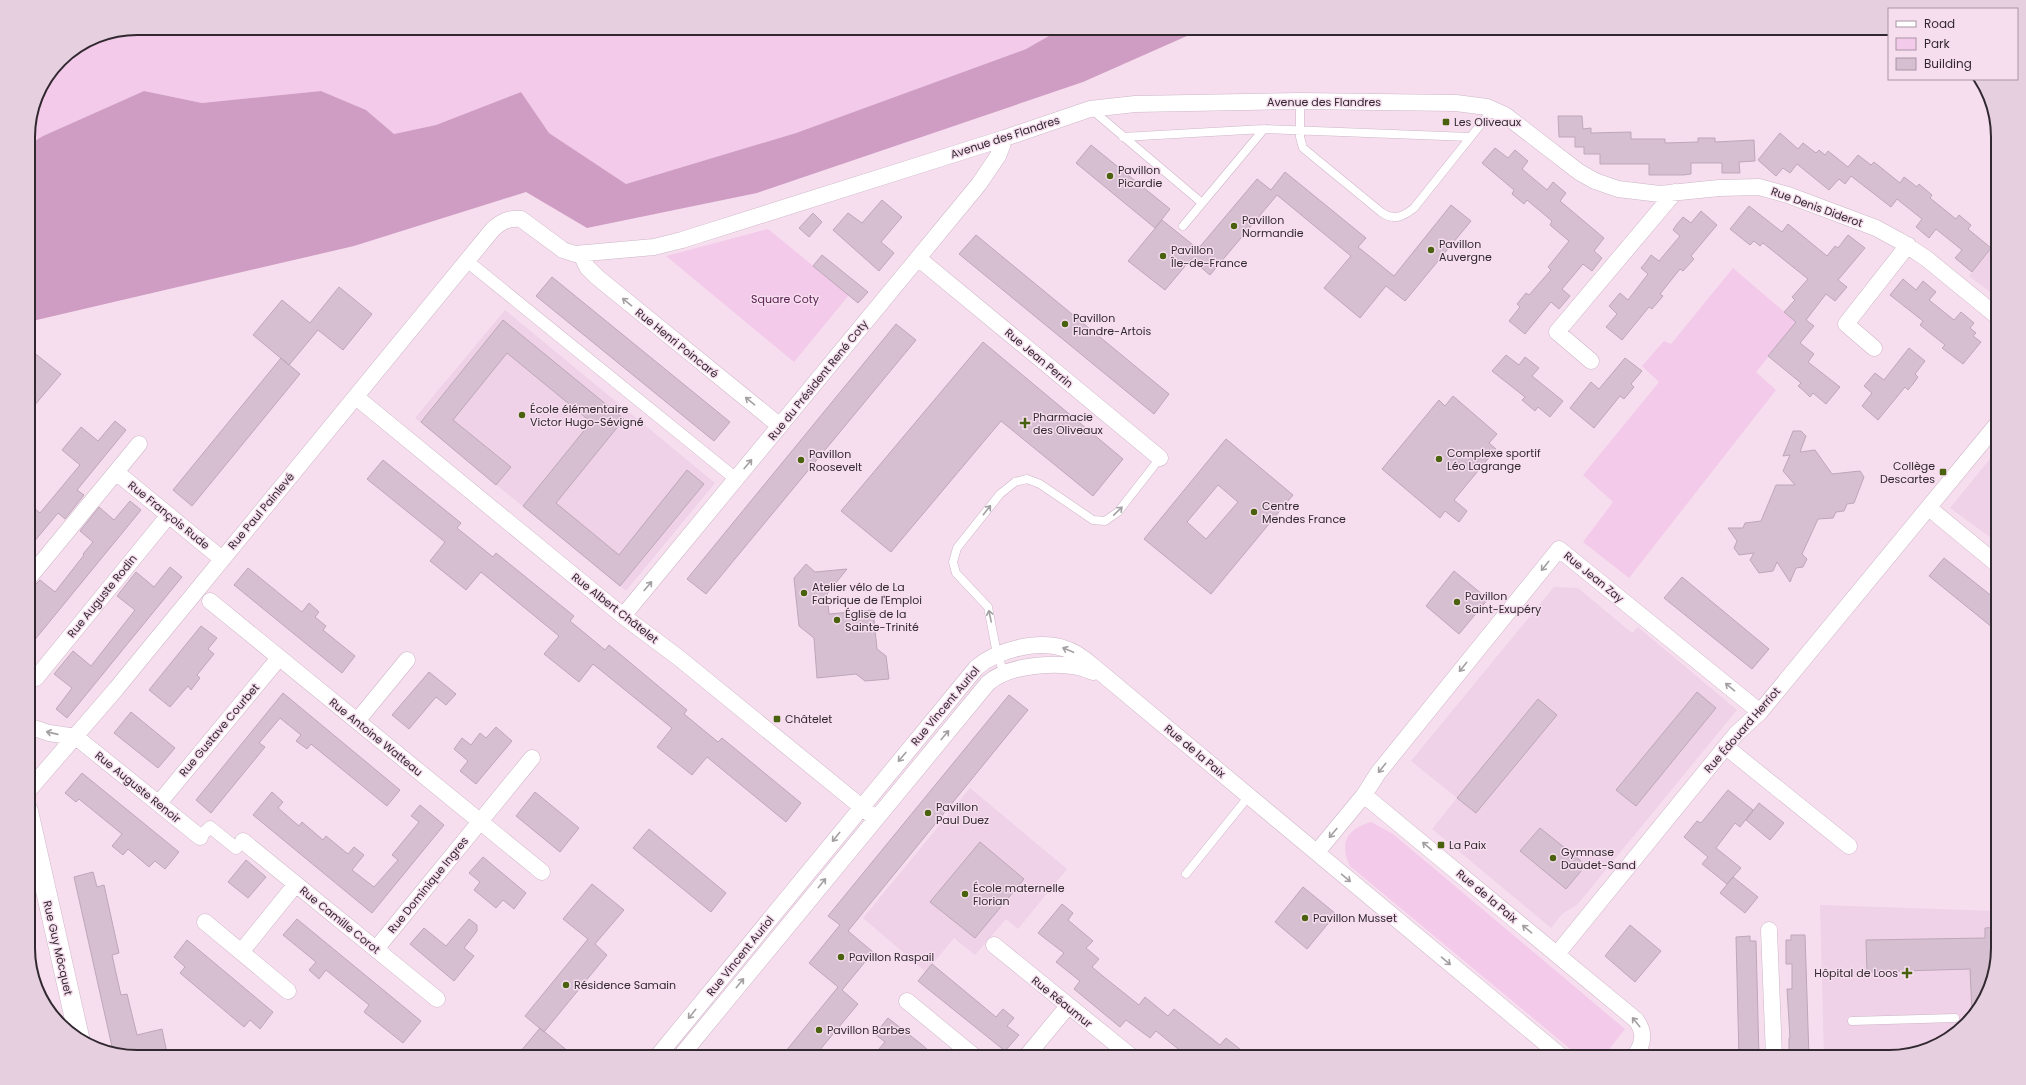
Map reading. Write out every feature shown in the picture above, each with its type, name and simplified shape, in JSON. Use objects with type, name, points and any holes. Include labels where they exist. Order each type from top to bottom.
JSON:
[{"type":"street","name":"Avenue des Flandres","points":[[493,229],[506,220],[521,219],[563,250],[581,254],[654,246],[682,240],[1005,138],[1090,109],[1135,104],[1300,101],[1456,103],[1493,109],[1505,115],[1533,136]]},
{"type":"street","name":"Rue Denis Diderot","points":[[1533,136],[1572,167],[1595,181],[1629,191],[1660,194],[1744,186],[1772,190],[1876,228],[1908,245],[1991,311]]},
{"type":"street","name":"Rue du Président René Coty","points":[[623,616],[990,170],[1003,147],[1005,138]]},
{"type":"street","points":[[1591,362],[1557,332],[1674,192]]},
{"type":"street","name":"Rue Paul Painlevé","points":[[35,783],[76,737],[493,229]]},
{"type":"street","points":[[1874,348],[1846,324],[1908,245]]},
{"type":"street","name":"Rue Henri Poincaré","points":[[581,254],[587,267],[597,278],[780,426]]},
{"type":"street","name":"Rue Jean Perrin","points":[[918,258],[1160,458]]},
{"type":"street","points":[[467,261],[736,479]]},
{"type":"street","name":"Rue Albert Châtelet","points":[[356,397],[623,616],[680,658],[875,818]]},
{"type":"street","points":[[1991,432],[1929,508],[1991,559]]},
{"type":"street","points":[[35,570],[139,444]]},
{"type":"street","name":"Rue François Rude","points":[[116,472],[222,558]]},
{"type":"street","name":"Rue Édouard Herriot","points":[[1557,954],[1736,734],[1760,712],[1929,508]]},
{"type":"street","name":"Rue Auguste Rodin","points":[[36,678],[168,515]]},
{"type":"street","name":"Rue Jean Zay","points":[[1364,795],[1378,773],[1559,549],[1760,712]]},
{"type":"street","name":"Rue Antoine Watteau","points":[[210,601],[542,872]]},
{"type":"street","name":"Rue Vincent Auriol","points":[[663,1050],[861,807],[984,660],[1012,650],[1036,647],[1062,648],[1083,658],[1111,681]]},
{"type":"street","name":"Rue Gustave Courbet","points":[[159,803],[279,658]]},
{"type":"street","points":[[357,721],[407,660]]},
{"type":"street","name":"Rue Vincent Auriol","points":[[686,1050],[875,818],[988,683],[1004,673],[1042,666],[1068,664],[1085,668],[1111,681]]},
{"type":"street","name":"Rue de la Paix","points":[[1111,681],[1554,1050]]},
{"type":"street","points":[[35,728],[50,733],[76,737]]},
{"type":"street","name":"Rue Auguste Renoir","points":[[76,737],[200,837]]},
{"type":"street","points":[[1726,747],[1849,846]]},
{"type":"street","name":"Rue Dominique Ingres","points":[[376,949],[532,758]]},
{"type":"street","points":[[1317,852],[1364,795]]},
{"type":"street","name":"Rue de la Paix","points":[[1364,795],[1557,954],[1640,1025],[1642,1040],[1638,1050]]},
{"type":"street","points":[[200,837],[210,827],[236,848],[243,841]]},
{"type":"street","name":"Rue Camille Corot","points":[[243,841],[437,999]]},
{"type":"street","name":"Rue Guy Môcquet","points":[[35,842],[78,1031]]},
{"type":"street","points":[[241,952],[296,884]]},
{"type":"street","points":[[205,922],[288,991]]},
{"type":"street","points":[[1769,930],[1774,1050]]},
{"type":"street","name":"Rue Réaumur","points":[[994,945],[1123,1050]]},
{"type":"street","points":[[907,1001],[966,1050]]},
{"type":"street","points":[[1032,1050],[1068,1006]]},
{"type":"lane","points":[[1300,101],[1301,143],[1308,153],[1381,212],[1391,218],[1404,215],[1414,208],[1493,109]]},
{"type":"lane","points":[[1090,109],[1202,203]]},
{"type":"lane","points":[[1124,137],[1264,129],[1470,137]]},
{"type":"lane","points":[[1183,226],[1264,129]]},
{"type":"lane","points":[[1004,673],[998,654],[988,607],[956,573],[953,562],[957,548],[1000,494],[1015,482],[1027,480],[1040,484],[1093,520],[1105,520],[1118,512],[1160,458]]},
{"type":"lane","points":[[1186,874],[1249,796]]},
{"type":"lane","points":[[1852,1021],[1955,1018]]},
{"type":"shaded area","points":[[1051,35],[1189,35],[1083,82],[757,193],[587,228],[526,192],[354,246],[35,320],[35,141],[144,91],[202,103],[321,91],[366,110],[394,134],[436,125],[521,92],[549,133],[626,184],[796,133],[1026,49]]},
{"type":"shaded area","points":[[1991,249],[1991,293],[1969,276]]},
{"type":"shaded area","points":[[505,310],[715,483],[626,591],[415,418]]},
{"type":"shaded area","points":[[1991,458],[1991,538],[1950,508]]},
{"type":"shaded area","points":[[1554,587],[1578,588],[1632,633],[1638,627],[1737,710],[1577,905],[1562,914],[1551,928],[1432,829],[1457,798],[1411,761]]},
{"type":"shaded area","name":"École maternelle Florian","points":[[970,788],[1067,869],[1018,929],[1006,919],[975,955],[954,938],[926,972],[863,918]]},
{"type":"shaded area","name":"Hôpital de Loos","points":[[1820,905],[1991,911],[1991,955],[1986,981],[1974,1005],[1951,1029],[1916,1047],[1890,1050],[1824,1050]]},
{"type":"green space","points":[[1051,35],[1026,49],[796,133],[626,184],[549,133],[521,92],[436,125],[394,134],[366,110],[321,91],[202,103],[144,91],[35,141],[38,110],[45,92],[60,70],[75,56],[92,45],[110,38],[123,36]]},
{"type":"green space","name":"Square Coty","points":[[768,229],[849,295],[794,362],[666,256]]},
{"type":"green space","points":[[1733,268],[1809,333],[1803,337],[1792,328],[1756,372],[1776,390],[1629,578],[1583,542],[1613,502],[1583,475],[1659,382],[1642,366],[1664,341],[1671,344]]},
{"type":"green space","points":[[1371,822],[1393,834],[1625,1029],[1608,1050],[1572,1050],[1350,866],[1345,851],[1345,844],[1350,833],[1362,825]]},
{"type":"building","points":[[1558,116],[1582,116],[1583,129],[1591,128],[1591,133],[1631,132],[1631,139],[1665,139],[1665,143],[1698,142],[1698,138],[1715,138],[1715,142],[1754,140],[1755,161],[1739,162],[1740,173],[1722,173],[1722,163],[1691,163],[1691,174],[1683,175],[1649,175],[1649,164],[1600,164],[1600,154],[1584,154],[1584,147],[1575,147],[1575,137],[1559,137]]},
{"type":"building","points":[[1780,133],[1798,149],[1803,143],[1816,153],[1819,150],[1825,155],[1828,151],[1848,167],[1858,155],[1871,165],[1874,162],[1900,183],[1904,177],[1917,187],[1919,184],[1932,195],[1930,198],[1956,219],[1959,215],[1971,225],[1968,229],[1991,248],[1972,272],[1955,258],[1962,250],[1936,229],[1929,238],[1916,227],[1922,219],[1897,199],[1891,207],[1851,176],[1845,184],[1839,179],[1829,190],[1797,164],[1790,173],[1783,168],[1776,176],[1758,160]]},
{"type":"building","name":"Pavillon Picardie","points":[[1091,145],[1170,209],[1155,228],[1076,163]]},
{"type":"building","points":[[1495,148],[1508,158],[1515,150],[1528,161],[1522,169],[1547,190],[1553,182],[1566,193],[1560,201],[1604,238],[1594,251],[1602,258],[1592,271],[1583,264],[1562,289],[1570,296],[1559,309],[1551,302],[1525,334],[1509,321],[1520,307],[1517,304],[1526,293],[1529,295],[1551,270],[1548,267],[1569,241],[1550,225],[1552,221],[1527,200],[1524,204],[1512,194],[1514,190],[1482,163]]},
{"type":"building","points":[[1285,172],[1366,238],[1358,247],[1394,276],[1451,205],[1471,221],[1405,301],[1386,286],[1360,318],[1324,288],[1351,256],[1277,195],[1210,275],[1191,259],[1165,290],[1128,261],[1162,220],[1198,249],[1257,179],[1271,190]]},
{"type":"building","points":[[882,200],[902,217],[881,242],[894,253],[879,271],[833,230],[848,213],[862,223]]},
{"type":"building","points":[[1749,206],[1782,232],[1788,224],[1827,256],[1835,246],[1838,248],[1848,235],[1865,248],[1838,280],[1847,287],[1835,301],[1826,294],[1806,320],[1814,326],[1800,343],[1814,354],[1808,362],[1840,387],[1826,404],[1813,393],[1810,397],[1798,386],[1801,383],[1768,356],[1796,322],[1784,312],[1795,300],[1792,297],[1808,279],[1763,243],[1760,246],[1754,241],[1750,245],[1730,229]]},
{"type":"building","points":[[1701,211],[1717,225],[1691,256],[1694,259],[1683,271],[1680,269],[1660,294],[1663,296],[1652,309],[1649,307],[1622,340],[1606,327],[1617,314],[1609,306],[1620,293],[1628,300],[1648,274],[1641,268],[1651,255],[1659,261],[1680,236],[1673,230],[1677,224],[1683,217],[1691,223]]},
{"type":"building","points":[[813,213],[822,222],[809,237],[799,228]]},
{"type":"building","name":"Pavillon Flandre-Artois","points":[[976,235],[1169,394],[1154,414],[959,254]]},
{"type":"building","points":[[822,255],[868,292],[858,303],[813,266]]},
{"type":"building","points":[[552,277],[730,422],[714,441],[536,296]]},
{"type":"building","points":[[1903,279],[1916,290],[1923,281],[1936,292],[1929,300],[1954,320],[1961,312],[1974,323],[1970,328],[1976,333],[1973,336],[1981,342],[1963,364],[1942,348],[1945,345],[1920,325],[1923,321],[1890,295]]},
{"type":"building","points":[[339,287],[372,314],[343,350],[318,330],[289,365],[253,335],[282,300],[310,323]]},
{"type":"building","points":[[503,320],[624,419],[556,503],[619,555],[687,470],[704,484],[620,586],[523,506],[591,422],[507,353],[453,420],[511,467],[496,485],[421,422]]},
{"type":"building","name":"Pavillon Roosevelt","points":[[896,324],[916,340],[706,594],[687,579]]},
{"type":"building","points":[[983,342],[1123,459],[1093,496],[1001,421],[891,552],[841,511]]},
{"type":"building","points":[[1909,348],[1925,361],[1915,374],[1918,377],[1913,384],[1908,390],[1905,387],[1878,420],[1862,406],[1872,393],[1864,386],[1875,373],[1884,380]]},
{"type":"building","points":[[35,354],[61,374],[35,405]]},
{"type":"building","points":[[1506,355],[1519,365],[1525,357],[1539,368],[1532,376],[1563,401],[1550,417],[1538,407],[1535,411],[1522,400],[1525,397],[1492,371]]},
{"type":"building","points":[[281,358],[300,374],[192,506],[173,490]]},
{"type":"building","points":[[1625,358],[1642,371],[1631,384],[1634,387],[1624,399],[1620,396],[1594,428],[1570,408],[1591,382],[1599,389]]},
{"type":"building","name":"Complexe sportif Léo Lagrange","points":[[1453,396],[1497,434],[1489,443],[1496,449],[1454,500],[1467,511],[1459,522],[1445,511],[1440,518],[1382,469],[1439,400],[1445,406]]},
{"type":"building","points":[[115,421],[126,430],[77,490],[84,495],[65,519],[58,513],[35,541],[35,509],[40,513],[80,465],[62,450],[81,427],[98,441]]},
{"type":"building","points":[[1793,431],[1801,431],[1806,436],[1800,452],[1815,450],[1832,474],[1860,471],[1864,477],[1854,503],[1847,504],[1844,511],[1836,512],[1833,518],[1818,519],[1802,554],[1807,559],[1803,567],[1796,568],[1790,582],[1777,562],[1773,571],[1759,573],[1750,560],[1754,553],[1739,555],[1734,548],[1737,541],[1728,528],[1743,528],[1745,523],[1761,521],[1776,485],[1795,485],[1783,471],[1790,455],[1783,456]]},
{"type":"building","name":"Centre Mendes France","points":[[1226,439],[1293,495],[1211,594],[1144,539]],"holes":[[[1218,485],[1238,502],[1206,539],[1187,522]]]},
{"type":"building","points":[[383,460],[461,523],[457,528],[493,557],[496,553],[574,616],[570,621],[605,650],[609,645],[687,710],[684,714],[718,742],[722,738],[801,803],[786,822],[707,757],[692,775],[657,747],[672,728],[593,664],[579,682],[544,654],[559,636],[481,572],[466,590],[430,561],[445,542],[367,479]]},
{"type":"building","points":[[130,501],[141,510],[35,639],[35,585],[40,580],[55,592],[93,542],[80,531],[99,507],[114,520]]},
{"type":"building","points":[[1944,558],[1991,595],[1991,626],[1929,576]]},
{"type":"building","name":"Église de la Sainte-Trinité","points":[[806,564],[815,572],[847,569],[827,594],[829,614],[873,610],[877,649],[886,656],[889,679],[865,681],[856,674],[817,678],[814,638],[799,626],[794,578]]},
{"type":"building","points":[[170,567],[182,577],[67,718],[56,709],[72,688],[54,674],[73,651],[91,666],[135,610],[117,596],[136,572],[154,587]]},
{"type":"building","points":[[248,568],[302,612],[309,603],[319,612],[315,617],[326,626],[323,630],[355,656],[342,673],[234,585]]},
{"type":"building","name":"Pavillon Saint-Exupéry","points":[[1454,571],[1488,599],[1459,634],[1426,606]]},
{"type":"building","points":[[1682,577],[1769,649],[1752,669],[1664,598]]},
{"type":"building","points":[[201,626],[217,638],[208,649],[214,654],[197,675],[200,678],[191,690],[188,686],[170,707],[149,690]]},
{"type":"building","points":[[429,672],[456,694],[446,705],[436,697],[409,729],[392,715]]},
{"type":"building","points":[[1697,692],[1716,708],[1636,806],[1616,790]]},
{"type":"building","points":[[283,693],[400,790],[387,806],[311,744],[307,749],[296,741],[301,735],[280,718],[259,743],[265,747],[211,813],[196,800]]},
{"type":"building","name":"Pavillon Paul Duez","points":[[1009,695],[1028,710],[848,931],[873,952],[842,990],[858,1004],[820,1050],[787,1050],[838,987],[809,963],[840,925],[828,916]]},
{"type":"building","points":[[1538,699],[1557,715],[1476,813],[1457,798]]},
{"type":"building","points":[[131,712],[175,748],[158,768],[114,733]]},
{"type":"building","points":[[496,727],[512,741],[476,784],[460,771],[468,761],[454,749],[462,738],[471,745],[480,733],[486,738]]},
{"type":"building","points":[[82,773],[179,852],[165,869],[155,861],[149,867],[128,849],[123,855],[112,846],[122,834],[79,799],[76,802],[65,793]]},
{"type":"building","points":[[1728,790],[1753,810],[1740,827],[1735,823],[1716,848],[1741,868],[1727,884],[1702,864],[1708,857],[1684,837],[1697,821],[1701,823]]},
{"type":"building","points":[[272,792],[283,802],[278,808],[299,826],[302,822],[323,840],[326,836],[348,854],[354,847],[364,855],[352,870],[374,887],[398,860],[392,855],[419,822],[411,816],[420,805],[444,825],[372,913],[253,815]]},
{"type":"building","points":[[535,792],[579,828],[560,852],[516,816]]},
{"type":"building","points":[[1759,803],[1784,823],[1770,840],[1746,820]]},
{"type":"building","name":"Gymnase Daudet-Sand","points":[[1540,828],[1586,865],[1566,889],[1520,851]]},
{"type":"building","points":[[649,829],[726,893],[711,912],[633,848]]},
{"type":"building","points":[[980,842],[1024,879],[975,938],[930,902]]},
{"type":"building","points":[[483,857],[526,893],[514,909],[503,900],[496,908],[474,890],[480,882],[469,873]]},
{"type":"building","points":[[246,860],[266,877],[248,898],[228,882]]},
{"type":"building","points":[[93,872],[97,887],[104,885],[119,953],[112,955],[121,995],[127,994],[137,1035],[162,1029],[166,1050],[130,1050],[112,1047],[74,877]]},
{"type":"building","points":[[1733,877],[1758,897],[1745,913],[1720,893]]},
{"type":"building","name":"Résidence Samain","points":[[592,884],[624,910],[595,944],[607,955],[544,1032],[525,1016],[588,939],[563,919]]},
{"type":"building","name":"Pavillon Musset","points":[[1303,887],[1336,914],[1307,949],[1275,922]]},
{"type":"building","points":[[1062,904],[1073,913],[1068,920],[1093,941],[1086,948],[1099,959],[1092,967],[1104,977],[1139,1005],[1145,997],[1168,1016],[1174,1009],[1220,1045],[1226,1038],[1241,1050],[1179,1050],[1156,1031],[1150,1038],[1126,1020],[1120,1027],[1074,989],[1080,981],[1056,962],[1064,953],[1038,933]]},
{"type":"building","points":[[297,919],[421,1021],[403,1043],[364,1012],[369,1005],[326,970],[319,979],[309,970],[316,962],[283,935]]},
{"type":"building","points":[[469,919],[477,925],[477,931],[464,948],[474,956],[454,981],[410,944],[424,928],[446,946]]},
{"type":"building","points":[[1630,925],[1661,951],[1635,982],[1605,956]]},
{"type":"building","points":[[1985,928],[1991,928],[1991,955],[1989,968],[1981,993],[1972,1008],[1970,969],[1867,972],[1866,940],[1985,938]]},
{"type":"building","points":[[1791,935],[1805,935],[1809,1050],[1789,1050],[1790,1038],[1787,989],[1792,989],[1792,964],[1786,964],[1786,940],[1791,940]]},
{"type":"building","points":[[1750,936],[1750,941],[1756,941],[1759,1050],[1739,1050],[1736,937]]},
{"type":"building","points":[[187,940],[273,1012],[260,1029],[250,1020],[244,1027],[180,973],[185,967],[174,957]]},
{"type":"building","points":[[932,964],[996,1017],[1003,1009],[1014,1018],[1007,1026],[1019,1035],[1006,1050],[1004,1050],[918,981]]},
{"type":"building","points":[[888,1018],[928,1050],[878,1050],[885,1042],[875,1034]]},
{"type":"building","points":[[540,1028],[567,1050],[522,1050]]},
{"type":"place","name":"Les Oliveaux","points":[[1446,122]]},
{"type":"place","name":"Pavillon Picardie","points":[[1110,176]]},
{"type":"place","name":"Pavillon Normandie","points":[[1234,226]]},
{"type":"place","name":"Pavillon Auvergne","points":[[1431,250]]},
{"type":"place","name":"Pavillon Île-de-France","points":[[1163,256]]},
{"type":"place","name":"Pavillon Flandre-Artois","points":[[1065,324]]},
{"type":"place","name":"École élémentaire Victor Hugo-Sévigné","points":[[522,415]]},
{"type":"place","name":"Pharmacie des Oliveaux","points":[[1025,423]]},
{"type":"place","name":"Complexe sportif Léo Lagrange","points":[[1439,459]]},
{"type":"place","name":"Pavillon Roosevelt","points":[[801,460]]},
{"type":"place","name":"Collège Descartes","points":[[1943,472]]},
{"type":"place","name":"Centre Mendes France","points":[[1254,512]]},
{"type":"place","name":"Atelier vélo de La Fabrique de l'Emploi","points":[[804,593]]},
{"type":"place","name":"Pavillon Saint-Exupéry","points":[[1457,602]]},
{"type":"place","name":"Église de la Sainte-Trinité","points":[[837,620]]},
{"type":"place","name":"Châtelet","points":[[777,719]]},
{"type":"place","name":"Pavillon Paul Duez","points":[[928,813]]},
{"type":"place","name":"La Paix","points":[[1441,845]]},
{"type":"place","name":"Gymnase Daudet-Sand","points":[[1553,858]]},
{"type":"place","name":"École maternelle Florian","points":[[965,894]]},
{"type":"place","name":"Pavillon Musset","points":[[1305,918]]},
{"type":"place","name":"Pavillon Raspail","points":[[841,957]]},
{"type":"place","name":"Hôpital de Loos","points":[[1907,973]]},
{"type":"place","name":"Résidence Samain","points":[[566,985]]},
{"type":"place","name":"Pavillon Barbes","points":[[819,1030]]}]
